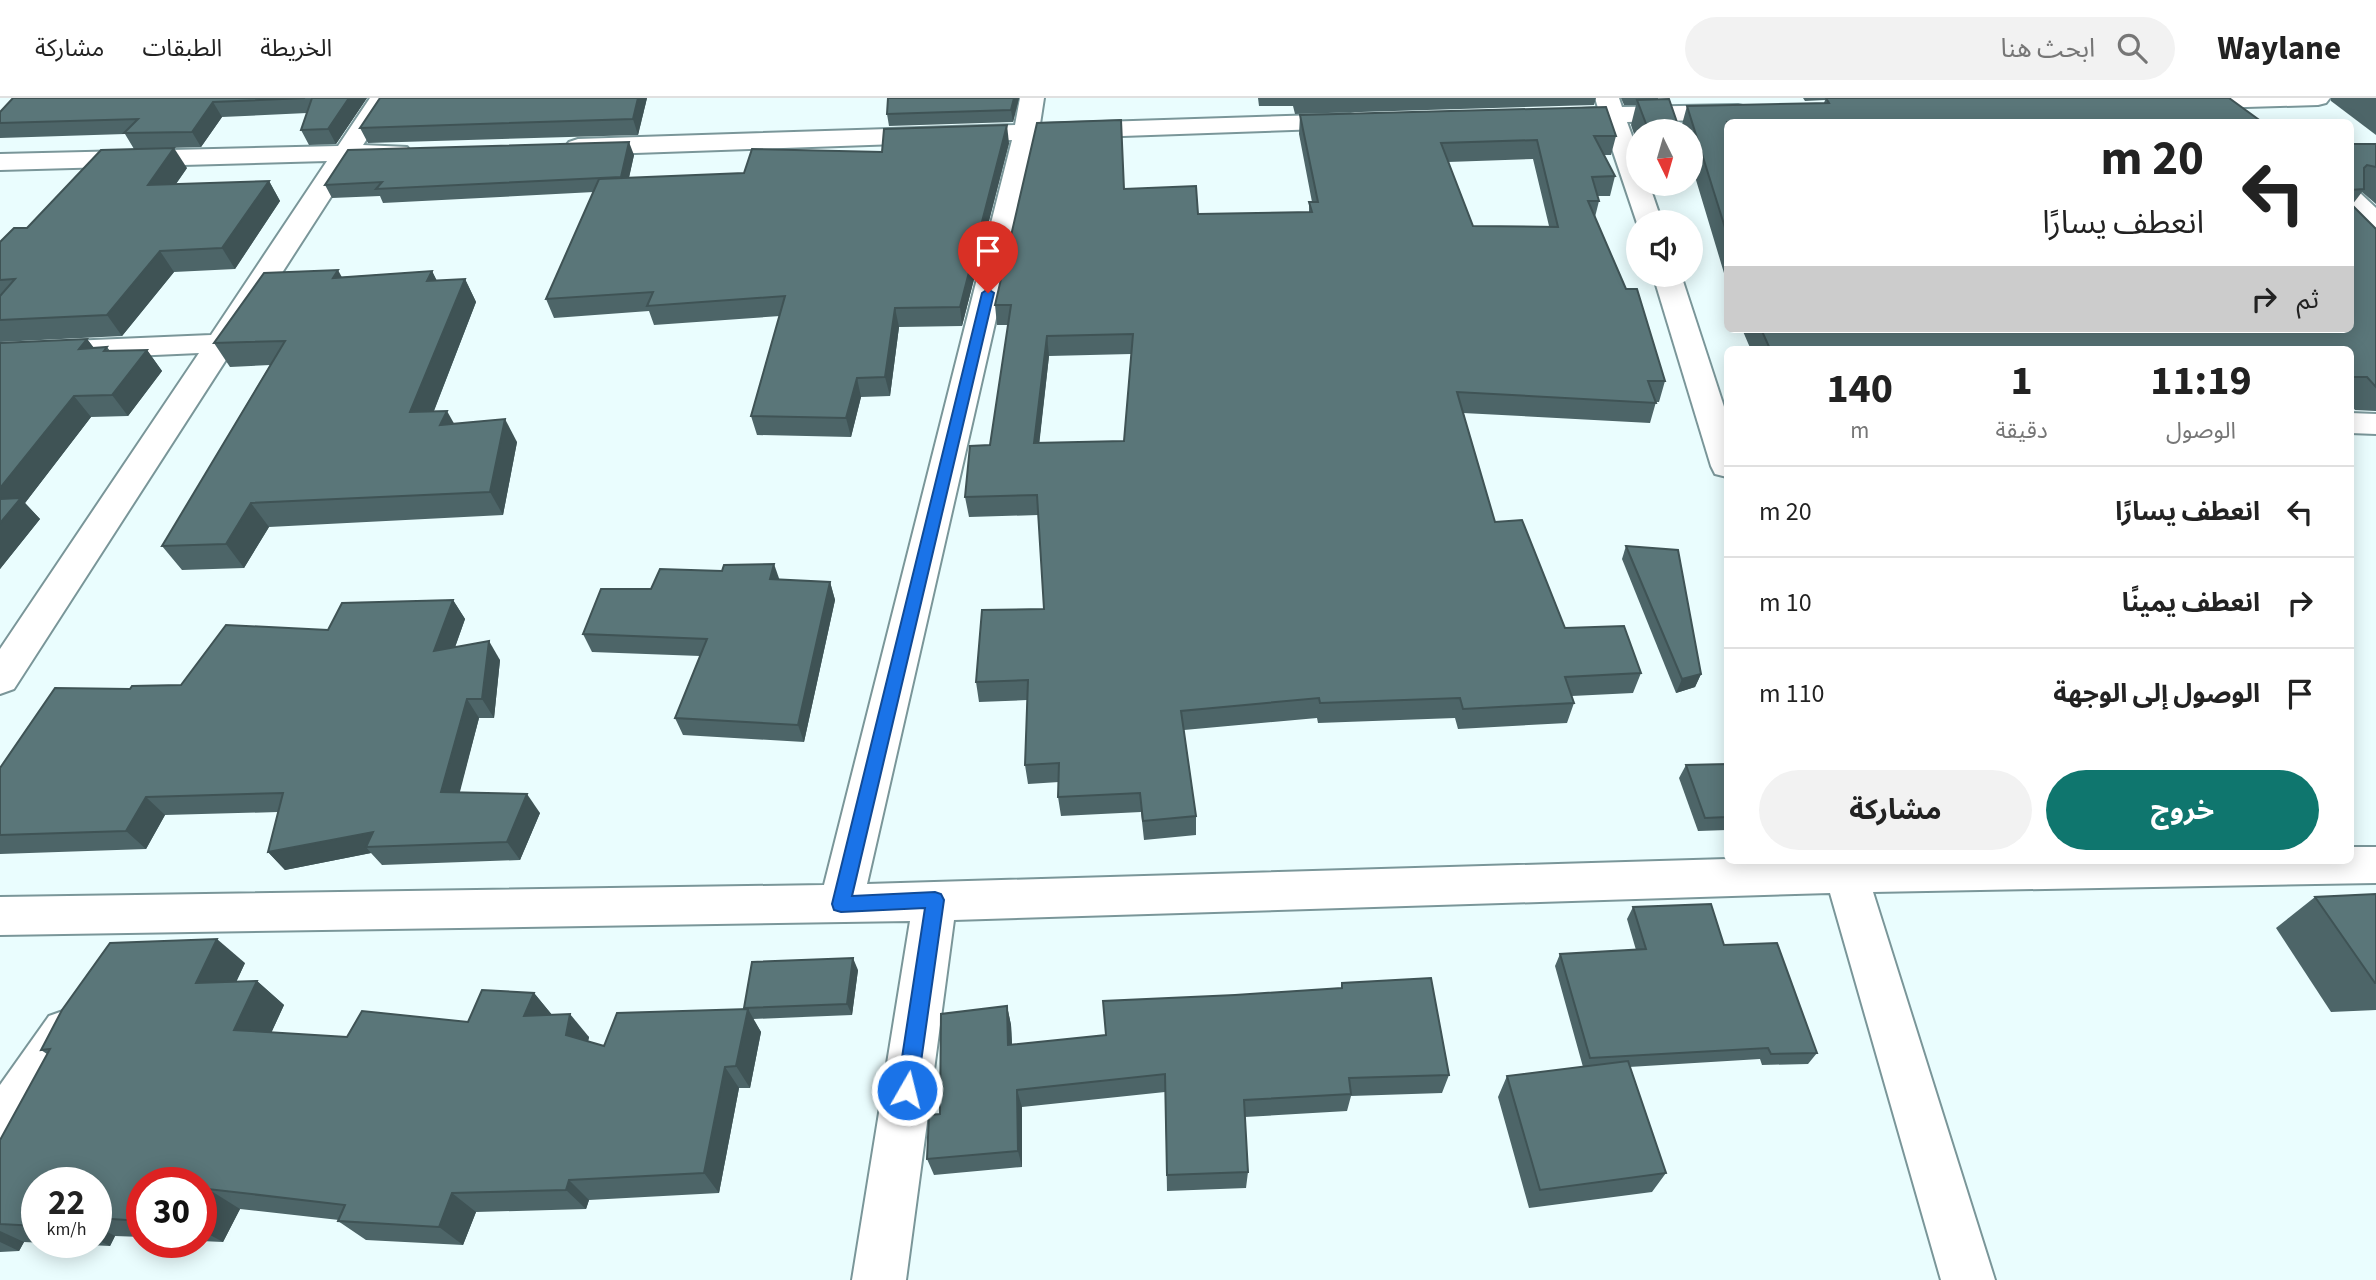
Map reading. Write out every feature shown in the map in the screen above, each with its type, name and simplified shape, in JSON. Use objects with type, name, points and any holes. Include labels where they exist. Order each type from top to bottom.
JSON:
[{"type":"street","points":[[0,679],[382,98]]},
{"type":"street","points":[[841,904],[1026,133],[1032,98]]},
{"type":"street","points":[[2154,103],[2318,98]]},
{"type":"street","points":[[2249,100],[2269,119]]},
{"type":"street","points":[[1531,117],[1610,106],[1755,112]]},
{"type":"street","points":[[1610,106],[1645,210]]},
{"type":"street","points":[[555,148],[1026,133],[1337,110],[1379,121]]},
{"type":"street","points":[[0,162],[416,152]]},
{"type":"street","points":[[1672,287],[1716,392],[1724,446]]},
{"type":"street","points":[[0,353],[222,343]]},
{"type":"street","points":[[2354,422],[2376,424]]},
{"type":"street","points":[[0,916],[841,904],[1844,868],[2374,868]]},
{"type":"street","points":[[1844,868],[1968,1280]]},
{"type":"street","points":[[879,1280],[935,900]]},
{"type":"street","points":[[0,1126],[148,915]]},
{"type":"building","points":[[13,98],[305,98],[213,102],[192,132],[124,133],[138,119],[0,123],[0,112]]},
{"type":"building","points":[[312,98],[349,98],[328,129],[301,130]]},
{"type":"building","points":[[380,98],[638,98],[633,119],[360,128]]},
{"type":"building","points":[[888,98],[1014,98],[1011,110],[887,114]]},
{"type":"building","points":[[1826,98],[2229,98],[2258,119],[1724,119],[1724,224],[1703,157],[1703,119],[1691,119],[1687,106],[1829,103]]},
{"type":"building","points":[[1669,99],[1676,119],[1644,119],[1637,100]]},
{"type":"building","points":[[1606,107],[1616,136],[1594,136],[1615,176],[1592,177],[1599,201],[1588,201],[1626,289],[1637,289],[1665,381],[1648,381],[1656,403],[1457,392],[1495,522],[1522,520],[1565,628],[1624,626],[1641,673],[1565,677],[1574,703],[1463,709],[1460,698],[1320,703],[1319,698],[1181,711],[1196,816],[1143,821],[1140,793],[1058,797],[1059,763],[1025,765],[1028,680],[976,682],[982,610],[1044,609],[1037,495],[965,497],[970,446],[990,445],[1011,305],[995,305],[1037,123],[1121,120],[1124,189],[1196,186],[1198,214],[1312,212],[1309,202],[1318,202],[1300,115]],"holes":[[[1537,140],[1558,227],[1473,226],[1441,143]],[[1133,334],[1124,441],[1034,443],[1047,336]]]},
{"type":"building","points":[[1007,125],[960,307],[895,308],[885,377],[857,378],[846,418],[751,416],[785,296],[647,306],[653,292],[546,299],[599,179],[744,173],[752,149],[882,152],[884,129]]},
{"type":"building","points":[[629,142],[621,177],[376,189],[382,182],[325,185],[348,150]]},
{"type":"building","points":[[2354,144],[2376,144],[2376,167],[2367,165],[2364,168],[2364,189],[2354,190]]},
{"type":"building","points":[[174,148],[148,185],[269,181],[222,248],[160,251],[107,315],[0,320],[0,296],[15,279],[0,280],[0,242],[14,228],[27,228],[101,150]]},
{"type":"building","points":[[2354,207],[2376,229],[2376,387],[2367,377],[2354,377],[2354,346],[1769,346],[1763,333],[2354,333]]},
{"type":"building","points":[[338,270],[333,278],[432,271],[427,281],[465,279],[410,412],[447,411],[440,425],[505,419],[490,492],[251,503],[226,544],[162,546],[285,341],[214,343],[264,273]]},
{"type":"building","points":[[87,339],[79,349],[107,347],[104,351],[147,350],[112,395],[74,396],[0,488],[0,343]]},
{"type":"building","points":[[21,498],[0,523],[0,499]]},
{"type":"building","points":[[1626,546],[1678,550],[1701,674],[1682,679]]},
{"type":"building","points":[[774,564],[770,579],[830,582],[798,725],[675,718],[707,639],[583,634],[601,589],[651,589],[660,569],[722,571],[724,565]]},
{"type":"building","points":[[453,600],[434,651],[489,641],[482,699],[467,699],[441,792],[527,794],[507,842],[366,847],[373,832],[268,852],[283,793],[146,797],[126,831],[0,835],[0,768],[55,688],[130,689],[132,686],[181,685],[226,625],[328,630],[342,603]]},
{"type":"building","points":[[1724,764],[1724,817],[1705,818],[1686,765]]},
{"type":"building","points":[[2376,894],[2376,983],[2375,983],[2315,897]]},
{"type":"building","points":[[1711,904],[1724,945],[1777,943],[1817,1053],[1771,1054],[1768,1048],[1590,1058],[1560,954],[1646,949],[1633,907]]},
{"type":"building","points":[[217,939],[196,983],[257,981],[234,1030],[347,1037],[362,1011],[468,1022],[482,990],[534,993],[524,1016],[570,1014],[566,1035],[604,1046],[617,1013],[748,1009],[736,1066],[725,1067],[704,1173],[569,1180],[566,1190],[452,1193],[439,1227],[338,1221],[345,1205],[217,1190],[217,1167],[126,1167],[126,1220],[112,1219],[112,1167],[21,1167],[21,1225],[0,1224],[0,1140],[50,1049],[41,1050],[62,1010],[110,943]]},
{"type":"building","points":[[853,958],[847,1004],[744,1008],[752,962]]},
{"type":"building","points":[[1431,978],[1449,1075],[1349,1078],[1351,1094],[1244,1100],[1248,1172],[1167,1175],[1165,1074],[1017,1090],[1018,1151],[927,1159],[929,1115],[940,1114],[941,1014],[1007,1006],[1008,1045],[1106,1035],[1103,1001],[1342,988],[1342,983]]},
{"type":"building","points":[[1628,1061],[1666,1173],[1540,1190],[1507,1076]]},
{"type":"route","points":[[907,1090],[935,900],[841,904],[988,293]]}]
